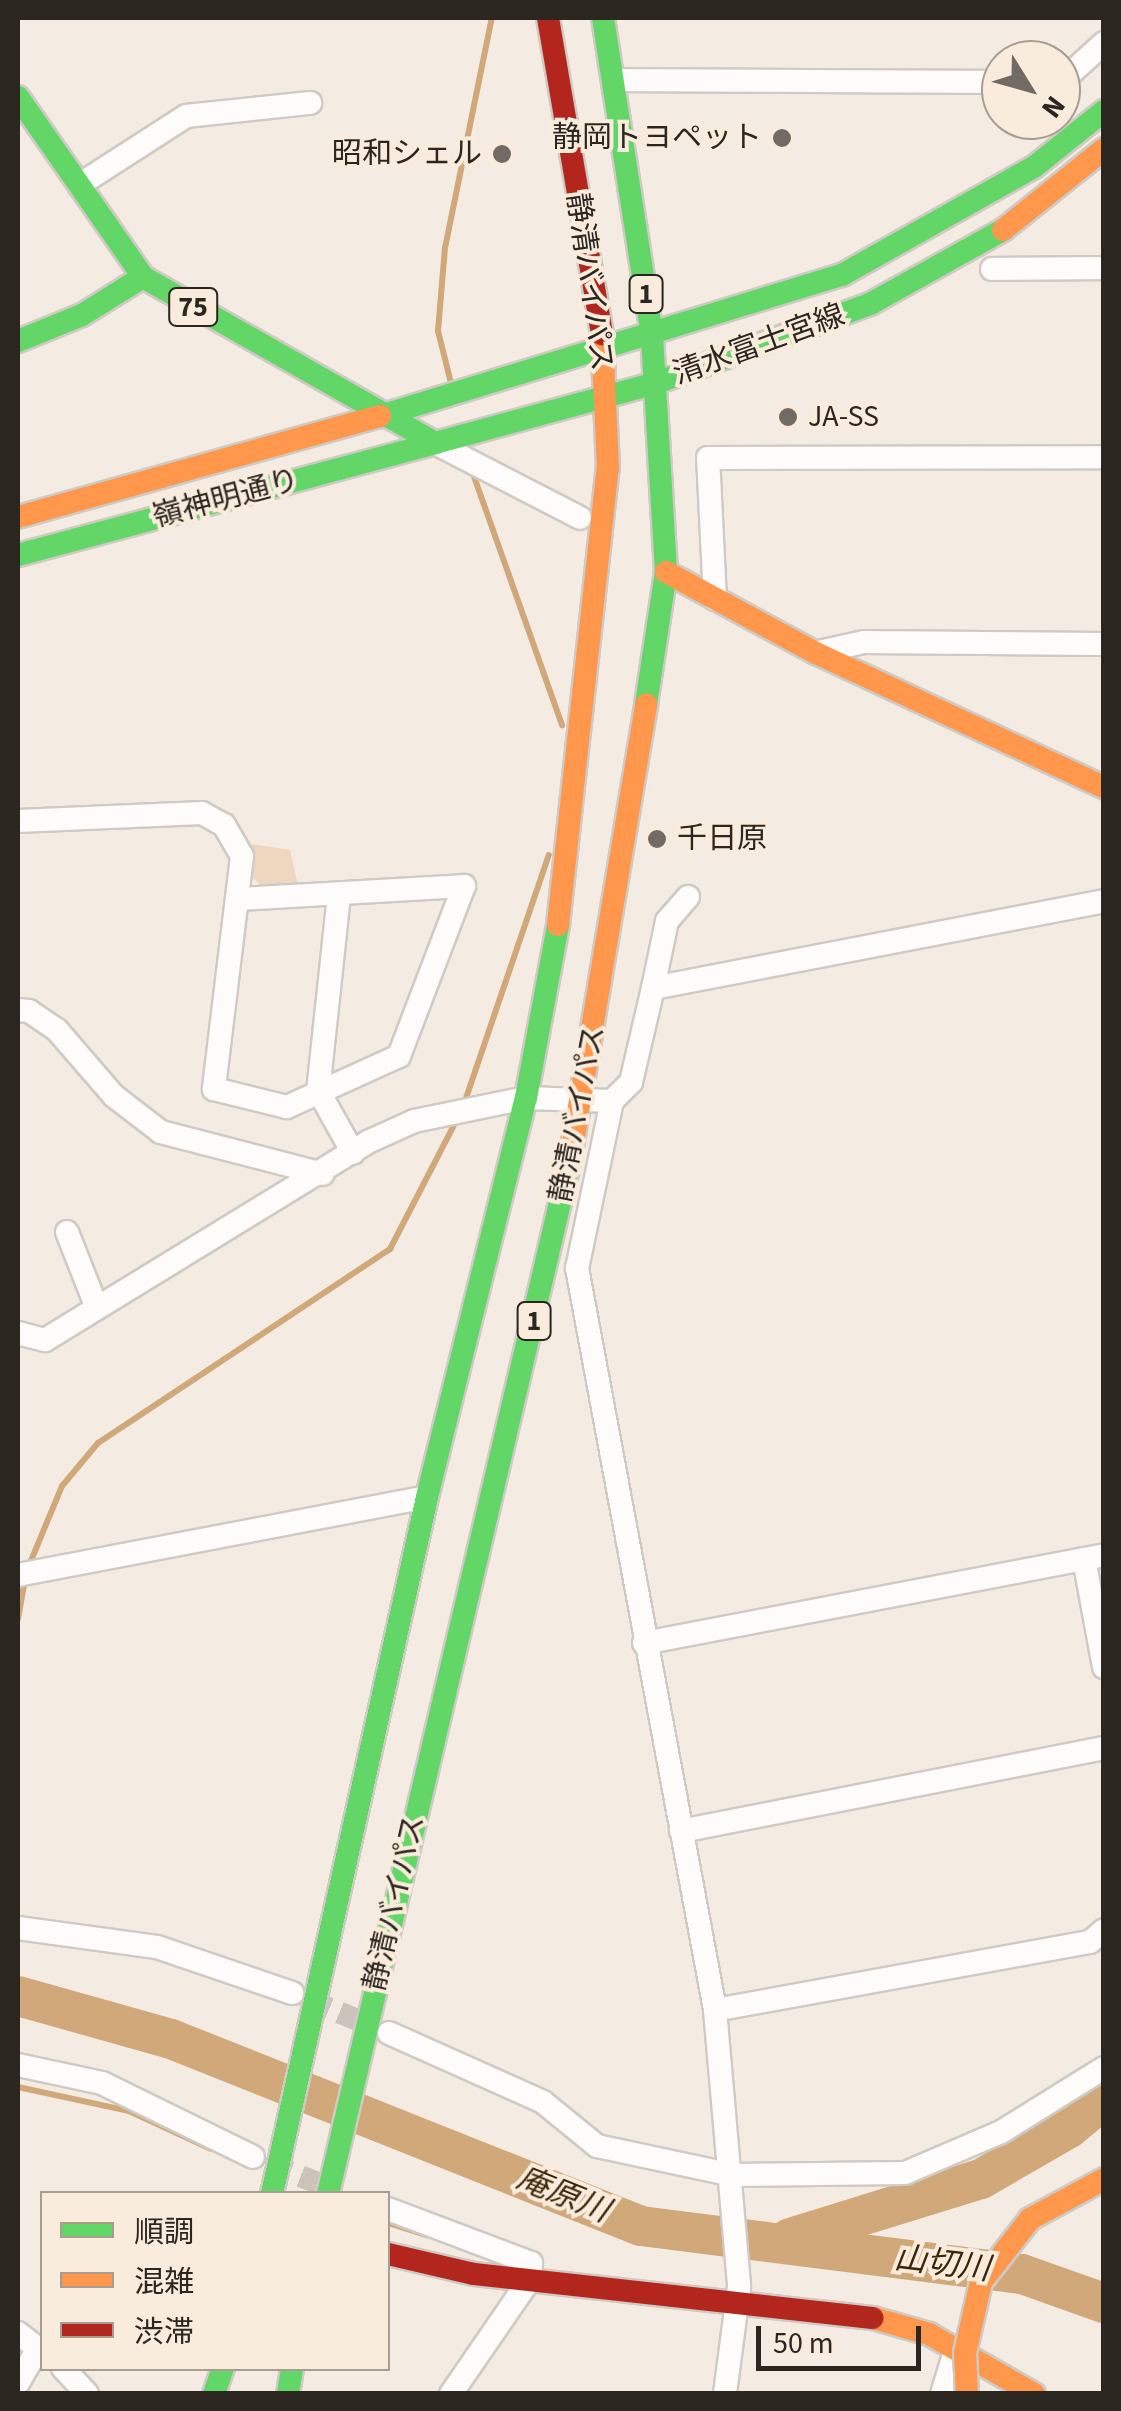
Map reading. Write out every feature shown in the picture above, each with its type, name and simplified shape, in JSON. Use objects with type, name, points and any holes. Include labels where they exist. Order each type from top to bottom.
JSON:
[{"type":"main road","name":"静清バイパス","points":[[273,2191],[427,1497],[526,1098],[578,775],[605,534],[604,348],[548,18]]},
{"type":"main road","name":"静清バイパス","points":[[329,2191],[585,1096],[666,572],[652,336],[602,18]]},
{"type":"main road","name":"75","points":[[18,97],[143,277],[435,444]]},
{"type":"main road","name":"清水富士宮線","points":[[380,416],[755,306],[910,243],[1034,167],[1104,111]]},
{"type":"main road","name":"清水富士宮線","points":[[435,444],[656,383],[870,304],[1004,229],[1099,159]]},
{"type":"main road","points":[[18,341],[82,315],[143,277]]},
{"type":"main road","name":"嶺神明通り","points":[[18,517],[380,416]]},
{"type":"main road","name":"嶺神明通り","points":[[18,555],[435,444]]},
{"type":"main road","points":[[666,572],[816,653],[1104,788]]},
{"type":"main road","points":[[967,2394],[964,2353],[981,2282],[1030,2219],[1060,2197],[1104,2179]]},
{"type":"main road","points":[[390,2254],[474,2274],[739,2293],[847,2310],[906,2325],[956,2348],[1034,2394]]},
{"type":"street","points":[[1081,63],[1104,42]]},
{"type":"street","points":[[614,80],[981,82]]},
{"type":"street","points":[[79,184],[186,116],[310,103]]},
{"type":"street","points":[[992,269],[1104,268]]},
{"type":"street","points":[[435,444],[580,518]]},
{"type":"street","points":[[715,599],[708,458],[1104,457]]},
{"type":"street","points":[[816,653],[864,642],[1104,644]]},
{"type":"street","points":[[18,821],[202,813],[224,825],[242,856],[214,1089],[288,1107],[399,1056],[464,886],[238,899]]},
{"type":"street","points":[[339,895],[318,1090],[352,1152]]},
{"type":"street","points":[[688,898],[667,921],[631,1082],[612,1101],[577,1268],[644,1643],[716,2010],[735,2183],[739,2293],[725,2394]]},
{"type":"street","points":[[653,988],[1104,901]]},
{"type":"street","points":[[18,1010],[29,1011],[58,1030],[114,1096],[161,1132],[323,1174]]},
{"type":"street","points":[[18,1333],[45,1340],[323,1174],[352,1152],[414,1122],[526,1098],[585,1096],[612,1101]]},
{"type":"street","points":[[67,1232],[97,1308]]},
{"type":"street","points":[[18,1574],[427,1497]]},
{"type":"street","points":[[644,1643],[1094,1557],[1104,1667]]},
{"type":"street","points":[[681,1831],[1104,1748]]},
{"type":"street","points":[[18,1928],[157,1947],[292,1993]]},
{"type":"street","points":[[716,2010],[1090,1942],[1104,1930]]},
{"type":"street","points":[[389,2033],[543,2102],[597,2146],[735,2183],[905,2173],[1000,2132],[1104,2068]]},
{"type":"street","points":[[18,2066],[102,2082],[252,2157]]},
{"type":"street","points":[[390,2211],[524,2256],[531,2263],[530,2279],[451,2394]]},
{"type":"street","points":[[18,2333],[40,2350],[18,2383]]},
{"type":"street","points":[[942,2394],[956,2348]]},
{"type":"street","points":[[66,2371],[87,2394]]},
{"type":"shaded area","points":[[252,844],[290,850],[298,885],[265,889],[251,876]]},
{"type":"waterway","points":[[451,383],[438,331],[445,248],[492,18]]},
{"type":"waterway","points":[[471,468],[562,725]]},
{"type":"waterway","points":[[464,1104],[549,855]]},
{"type":"waterway","points":[[28,1568],[62,1486],[98,1443],[390,1249],[457,1119]]},
{"type":"waterway","points":[[18,1619],[25,1581]]},
{"type":"waterway","name":"庵原川","points":[[18,1996],[171,2039],[641,2226],[1022,2274],[1104,2303]]},
{"type":"waterway","points":[[18,2087],[129,2111],[211,2149]]},
{"type":"waterway","name":"庵原川","points":[[790,2238],[981,2179],[1069,2128],[1104,2099]]},
{"type":"waterway","points":[[390,2224],[429,2236]]},
{"type":"tunnel","points":[[309,2000],[377,2028]]},
{"type":"tunnel","points":[[270,2164],[338,2191]]},
{"type":"traffic: fast","points":[[603,18],[652,336],[666,572],[646,704]]},
{"type":"traffic: fast","points":[[18,97],[143,277],[435,443],[656,383],[870,304],[1003,230]]},
{"type":"traffic: fast","points":[[380,416],[842,275],[1034,167],[1104,111]]},
{"type":"traffic: fast","points":[[18,341],[82,315],[143,277]]},
{"type":"traffic: fast","points":[[18,555],[435,443]]},
{"type":"traffic: fast","points":[[273,2191],[427,1497],[526,1098],[558,925]]},
{"type":"traffic: fast","points":[[329,2191],[570,1160]]},
{"type":"traffic: fast","points":[[214,2394],[222,2371]]},
{"type":"traffic: fast","points":[[288,2394],[292,2371]]},
{"type":"traffic: slow","points":[[1003,230],[1104,149]]},
{"type":"traffic: slow","points":[[558,925],[608,468],[602,334]]},
{"type":"traffic: slow","points":[[18,517],[380,416]]},
{"type":"traffic: slow","points":[[666,572],[816,653],[1104,787]]},
{"type":"traffic: slow","points":[[570,1160],[646,704]]},
{"type":"traffic: slow","points":[[967,2394],[965,2353],[981,2282],[1030,2219],[1104,2179]]},
{"type":"traffic: slow","points":[[873,2318],[929,2334],[1034,2394]]},
{"type":"traffic: jam","points":[[548,18],[602,334]]},
{"type":"traffic: jam","points":[[390,2254],[474,2274],[873,2318]]},
{"type":"place","name":"静岡トヨペット","points":[[782,138]]},
{"type":"place","name":"昭和シェル","points":[[502,154]]},
{"type":"place","name":"JA-SS","points":[[788,417]]},
{"type":"place","name":"千日原","points":[[657,839]]},
{"type":"water label","name":"山切川","points":[[942,2264]]}]
